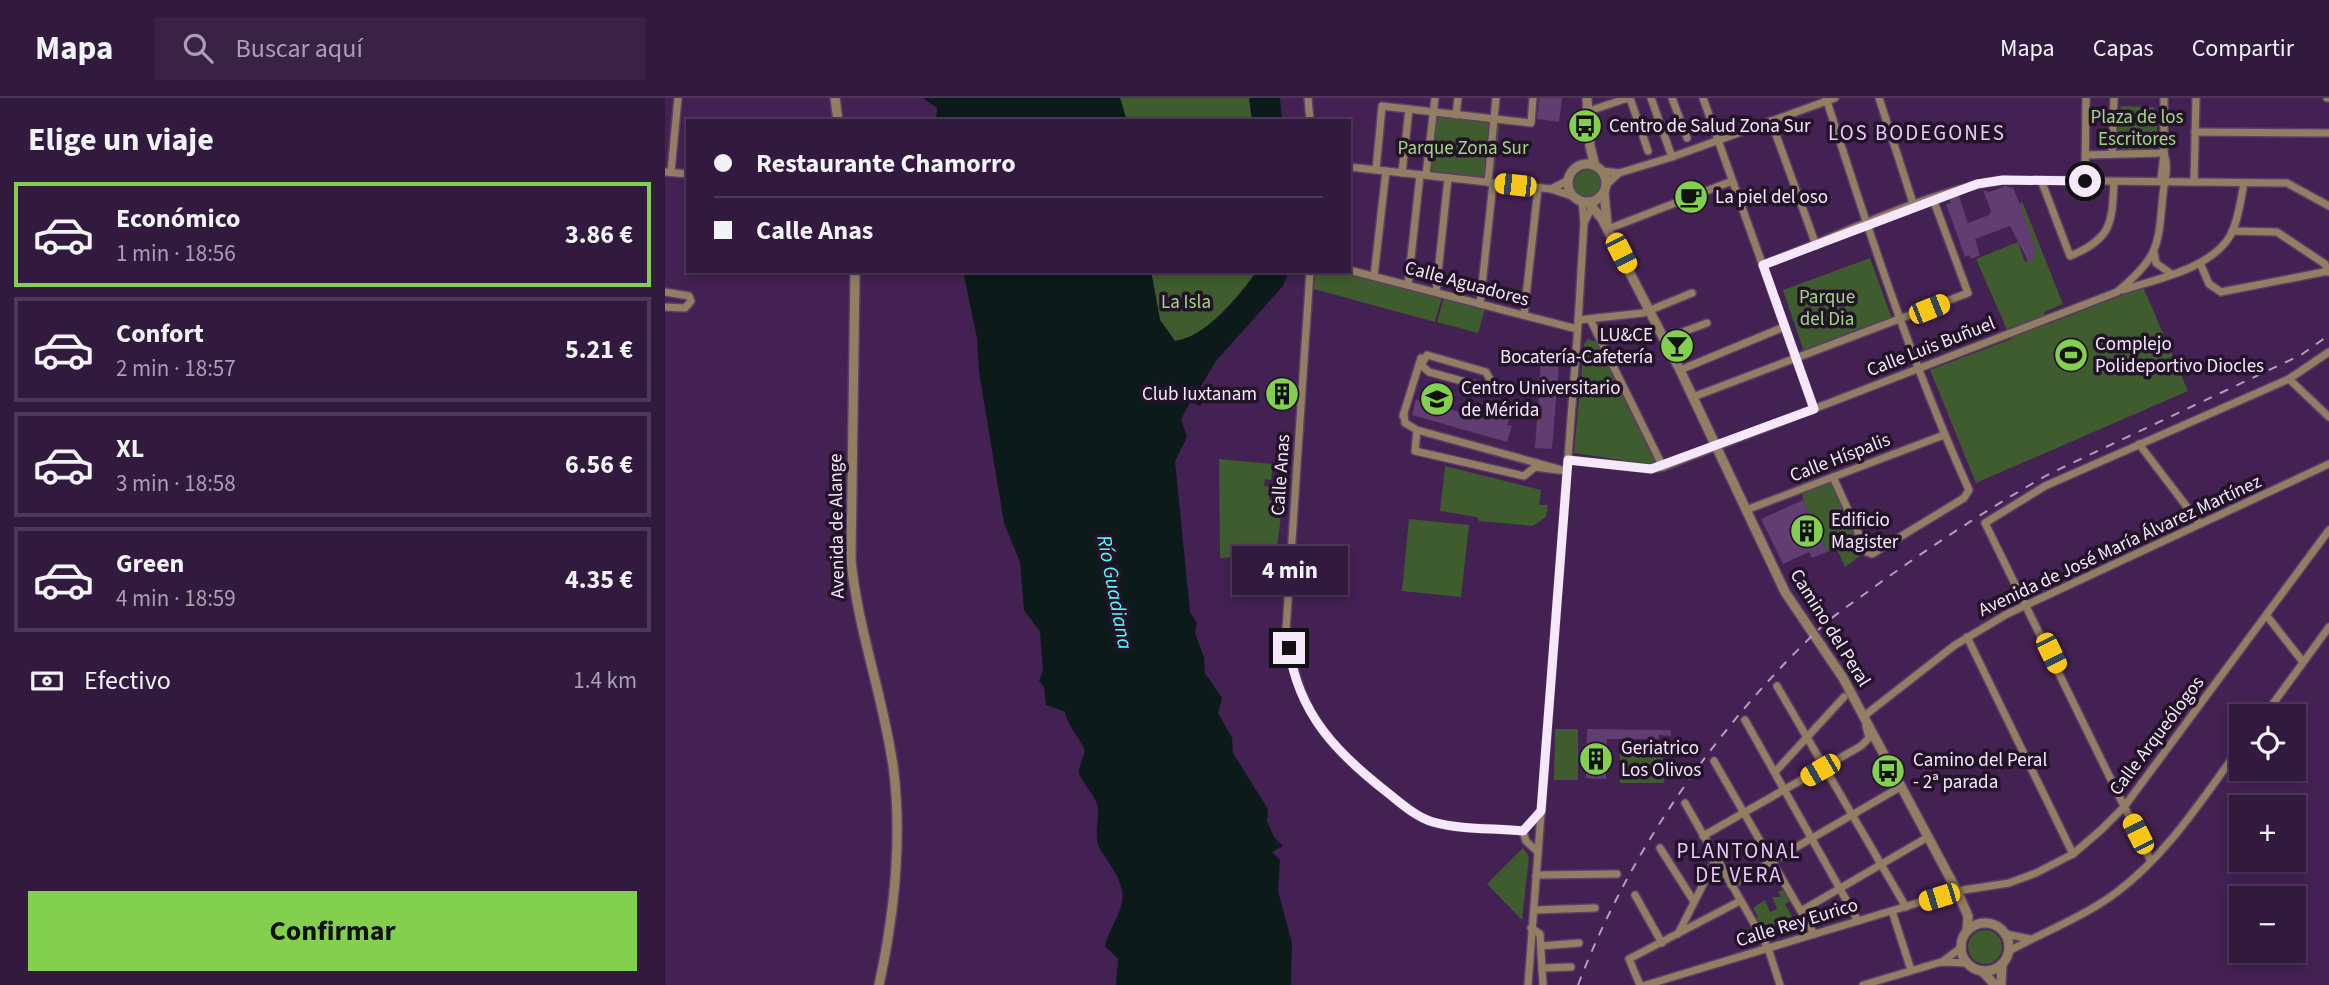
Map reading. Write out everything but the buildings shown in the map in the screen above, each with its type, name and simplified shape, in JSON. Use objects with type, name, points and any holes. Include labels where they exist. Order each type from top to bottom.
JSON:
[{"type":"street","points":[[678,98],[668,172],[686,174]]},
{"type":"street","points":[[835,98],[838,119]]},
{"type":"street","points":[[1308,98],[1310,119]]},
{"type":"street","points":[[1408,285],[1435,98]]},
{"type":"street","points":[[1456,115],[1458,98]]},
{"type":"street","points":[[1480,303],[1496,98]]},
{"type":"street","points":[[1376,170],[1382,106],[1531,123],[1533,98]]},
{"type":"street","points":[[1587,98],[1590,146],[1605,189]]},
{"type":"street","points":[[1589,111],[1629,98],[1649,151]]},
{"type":"street","points":[[1651,98],[1672,157]]},
{"type":"street","points":[[1672,98],[1687,138]]},
{"type":"street","points":[[1703,98],[1814,409]]},
{"type":"street","points":[[1879,98],[1914,205]]},
{"type":"street","points":[[2085,181],[2086,98]]},
{"type":"street","points":[[2112,154],[2114,98]]},
{"type":"street","points":[[2164,98],[2164,153],[2161,161],[2161,179],[2164,183]]},
{"type":"street","points":[[2194,182],[2196,98]]},
{"type":"street","points":[[1581,165],[1619,173],[1672,157],[1829,99],[1867,225],[1944,435],[1969,490],[1964,498],[1917,524],[1876,553],[1867,552],[1833,477]]},
{"type":"street","points":[[1402,173],[1409,109]]},
{"type":"street","points":[[1771,121],[1816,245]]},
{"type":"street","points":[[2195,132],[2329,133]]},
{"type":"street","points":[[1587,202],[1570,190],[1569,180],[1573,171],[1581,165],[1590,146]]},
{"type":"street","points":[[2086,155],[2164,153]]},
{"type":"street","points":[[1351,167],[1551,189],[1587,202]]},
{"type":"street","points":[[1374,276],[1386,171]]},
{"type":"street","points":[[1528,985],[1584,223],[1587,202],[1605,189],[1619,173]]},
{"type":"street","points":[[1436,292],[1448,178]]},
{"type":"street","points":[[1551,189],[1569,180]]},
{"type":"street","points":[[1763,265],[1914,205],[1977,184],[2041,180],[2287,183],[2329,206]]},
{"type":"street","points":[[2041,180],[2070,256],[2089,248],[2105,235],[2113,215],[2114,182]]},
{"type":"street","points":[[1608,229],[1732,181]]},
{"type":"street","name":"Calle Luis Buñuel","points":[[1663,467],[2117,292],[2144,268],[2155,250],[2163,222],[2164,183]]},
{"type":"street","points":[[2117,292],[2200,262],[2217,252],[2232,231],[2244,183]]},
{"type":"street","points":[[1524,315],[1538,188]]},
{"type":"street","name":"Camino del Peral","points":[[1605,189],[1608,229]]},
{"type":"street","points":[[1693,397],[1968,293],[1933,199]]},
{"type":"street","points":[[1584,223],[1587,202]]},
{"type":"street","name":"Camino del Peral","points":[[1587,202],[1608,229],[1680,370],[1785,592],[1827,651],[1866,719],[1967,912]]},
{"type":"street","points":[[2200,262],[2209,284],[2221,292],[2329,272],[2325,264],[2277,232],[2232,231]]},
{"type":"street","points":[[2155,250],[2156,263],[2171,273]]},
{"type":"street","name":"Calle Aguadores","points":[[1351,270],[1577,329]]},
{"type":"street","name":"Avenida de Alange","points":[[855,273],[851,560],[855,607],[887,733],[897,818],[892,903],[879,985]]},
{"type":"street","name":"Calle Anas","points":[[1310,273],[1286,630],[1291,667],[1300,694],[1317,726],[1348,762],[1412,812],[1430,821],[1445,824],[1523,831]]},
{"type":"street","points":[[665,292],[689,296],[691,302],[685,308],[665,307]]},
{"type":"street","points":[[1578,320],[1591,321],[1649,310],[1692,293]]},
{"type":"street","points":[[1568,460],[1651,469],[1663,467],[1591,321]]},
{"type":"street","points":[[1664,339],[1707,323]]},
{"type":"street","points":[[1680,370],[1784,327]]},
{"type":"street","points":[[2151,861],[1985,523],[2045,486],[2289,379],[2329,352]]},
{"type":"street","points":[[1425,356],[1421,365],[1427,371],[1484,387],[1491,381],[1486,372],[1425,356],[1418,360],[1405,414],[1405,424],[1416,434],[1566,471]]},
{"type":"street","points":[[1413,384],[1427,371]]},
{"type":"street","points":[[2289,379],[2329,417]]},
{"type":"street","points":[[1416,434],[1415,451],[1524,476],[1535,467],[1566,471]]},
{"type":"street","name":"Calle Híspalis","points":[[1746,510],[1944,435]]},
{"type":"street","points":[[2139,444],[2200,524]]},
{"type":"street","points":[[1530,460],[1531,470]]},
{"type":"street","name":"Avenida de José María Álvarez Martínez","points":[[1866,719],[1903,683],[1967,637],[2027,604],[2329,464]]},
{"type":"street","name":"Calle Arqueólogos","points":[[1957,891],[2009,883],[2036,873],[2073,854],[2124,807],[2329,530]]},
{"type":"street","points":[[2267,616],[2303,662]]},
{"type":"street","points":[[2273,704],[2329,627]]},
{"type":"street","points":[[1967,637],[2073,854]]},
{"type":"street","points":[[1777,686],[1906,907]]},
{"type":"street","points":[[1775,772],[1845,697]]},
{"type":"street","points":[[1703,836],[1865,743],[1869,738],[1866,719]]},
{"type":"street","points":[[1745,720],[1858,921]]},
{"type":"street","points":[[1714,761],[1814,934]]},
{"type":"street","points":[[2001,985],[2002,964],[2010,951],[2094,907],[2137,875],[2186,821],[2229,763]]},
{"type":"street","points":[[1731,885],[1902,786]]},
{"type":"street","points":[[1685,803],[1768,948],[1780,985]]},
{"type":"street","points":[[1538,852],[1526,841],[1523,831],[1541,811]]},
{"type":"street","points":[[1801,911],[1928,837]]},
{"type":"street","points":[[1660,848],[1693,900]]},
{"type":"street","points":[[1678,934],[1716,859]]},
{"type":"street","points":[[1536,875],[1617,874]]},
{"type":"street","name":"Calle Rey Eurico","points":[[1646,985],[1957,891]]},
{"type":"street","points":[[1635,895],[1662,943]]},
{"type":"street","points":[[1640,985],[1628,961],[1740,901]]},
{"type":"street","points":[[1534,910],[1595,908]]},
{"type":"street","points":[[1892,911],[1911,970]]},
{"type":"street","points":[[1967,912],[1984,923],[1994,924],[2006,934],[2031,939]]},
{"type":"street","points":[[1941,962],[1962,947],[1967,931],[1967,912]]},
{"type":"street","points":[[1967,931],[1984,923]]},
{"type":"street","points":[[1531,928],[1540,934],[1543,985]]},
{"type":"street","points":[[2006,934],[2010,951]]},
{"type":"street","points":[[1541,946],[1579,943]]},
{"type":"street","points":[[1962,947],[1968,963]]},
{"type":"street","points":[[1863,985],[1941,962],[1968,963],[1982,971],[1995,985]]},
{"type":"street","points":[[1982,971],[2002,964]]},
{"type":"street","points":[[1542,968],[1571,967]]},
{"type":"green space","points":[[1120,98],[1249,98],[1252,119],[1126,119]]},
{"type":"green space","name":"Plaza de los Escritores","points":[[2122,106],[2153,107],[2157,111],[2157,146],[2153,150],[2122,150],[2117,145],[2118,111]]},
{"type":"green space","name":"Parque Zona Sur","points":[[1433,112],[1500,120],[1493,183],[1426,175]]},
{"type":"green space","points":[[1588,170],[1598,174],[1602,184],[1598,194],[1588,198],[1578,194],[1574,184],[1578,174]]},
{"type":"green space","name":"Complejo Polideportivo Diocles","points":[[2022,201],[2063,304],[2044,312],[2048,324],[2143,287],[2188,391],[1976,483],[1930,370],[2011,339],[1976,259],[2018,242],[2025,262],[2033,259],[2020,204]]},
{"type":"green space","name":"Parque del Dia","points":[[1870,258],[1892,319],[1804,352],[1783,290]]},
{"type":"green space","name":"La Isla","points":[[1151,273],[1255,273],[1221,314],[1187,338],[1175,341],[1160,320]]},
{"type":"green space","points":[[1315,273],[1350,273],[1442,297],[1435,322],[1314,289]]},
{"type":"green space","points":[[1444,297],[1485,309],[1478,333],[1437,322]]},
{"type":"green space","points":[[1588,339],[1599,343],[1658,462],[1648,464],[1574,453],[1584,344]]},
{"type":"green space","points":[[1219,459],[1273,464],[1271,480],[1265,479],[1264,486],[1270,487],[1269,499],[1282,509],[1276,554],[1220,558]]},
{"type":"green space","points":[[1445,466],[1541,490],[1539,505],[1548,505],[1546,517],[1533,526],[1479,521],[1477,517],[1440,511]]},
{"type":"green space","points":[[1831,481],[1864,553],[1845,567],[1836,547],[1827,552],[1803,500],[1802,492]]},
{"type":"green space","points":[[1409,519],[1469,525],[1461,597],[1402,591]]},
{"type":"green space","points":[[1555,729],[1578,729],[1578,780],[1554,780]]},
{"type":"green space","points":[[1620,741],[1662,742],[1664,783],[1620,783]]},
{"type":"green space","points":[[1523,848],[1529,857],[1522,920],[1487,884]]},
{"type":"green space","points":[[1784,889],[1790,901],[1785,904],[1793,918],[1788,921],[1791,928],[1765,936],[1755,919],[1758,917],[1753,908],[1765,900],[1770,912],[1777,909],[1772,897],[1781,897],[1778,892]]},
{"type":"green space","points":[[1985,930],[1997,935],[2002,947],[1997,959],[1985,964],[1973,959],[1968,947],[1973,935]]},
{"type":"water","points":[[923,98],[1120,98],[1126,119],[936,119],[937,108]]},
{"type":"water","points":[[1249,98],[1280,98],[1282,119],[1252,119]]},
{"type":"water","name":"Río Guadiana","points":[[963,273],[1151,273],[1160,320],[1175,341],[1187,338],[1210,324],[1255,273],[1288,273],[1283,286],[1216,361],[1198,391],[1205,395],[1200,406],[1191,401],[1181,419],[1187,437],[1175,461],[1190,612],[1197,623],[1195,633],[1204,657],[1205,673],[1222,698],[1218,713],[1232,738],[1233,753],[1268,809],[1267,821],[1274,837],[1283,846],[1272,852],[1280,860],[1278,891],[1292,943],[1291,985],[1116,985],[1118,959],[1105,946],[1122,904],[1122,890],[1097,842],[1097,804],[1079,772],[1085,751],[1065,712],[1046,705],[1044,687],[1039,681],[1043,670],[1040,632],[1024,610],[1020,562],[1004,523],[979,372],[977,338]]},
{"type":"railway","points":[[1578,985],[1623,887],[1649,840],[1679,795],[1744,709],[1825,623],[1922,553],[2051,473],[2301,355],[2329,335]]},
{"type":"place","name":"Centro de Salud Zona Sur","points":[[1585,126]]},
{"type":"place","name":"La piel del oso","points":[[1691,197]]},
{"type":"place","name":"LU&CE Bocatería-Cafetería","points":[[1677,346]]},
{"type":"place","name":"Complejo Polideportivo Diocles","points":[[2071,355]]},
{"type":"place","name":"Club Iuxtanam","points":[[1282,394]]},
{"type":"place","name":"Centro Universitario de Mérida","points":[[1437,399]]},
{"type":"place","name":"Edificio Magister","points":[[1807,531]]},
{"type":"place","name":"Geriatrico Los Olivos","points":[[1596,759]]},
{"type":"place","name":"Camino del Peral - 2ª parada","points":[[1888,771]]},
{"type":"district","name":"LOS BODEGONES","points":[[1917,133]]},
{"type":"district","name":"PLANTONAL DE VERA","points":[[1739,863]]},
{"type":"route","points":[[1289,648],[1291,667],[1300,694],[1317,726],[1348,762],[1412,812],[1430,821],[1523,831],[1530,819],[1541,811],[1568,460],[1651,469],[1663,467],[1814,409],[1763,265],[1914,205],[1977,184],[2003,180],[2085,181]]}]
